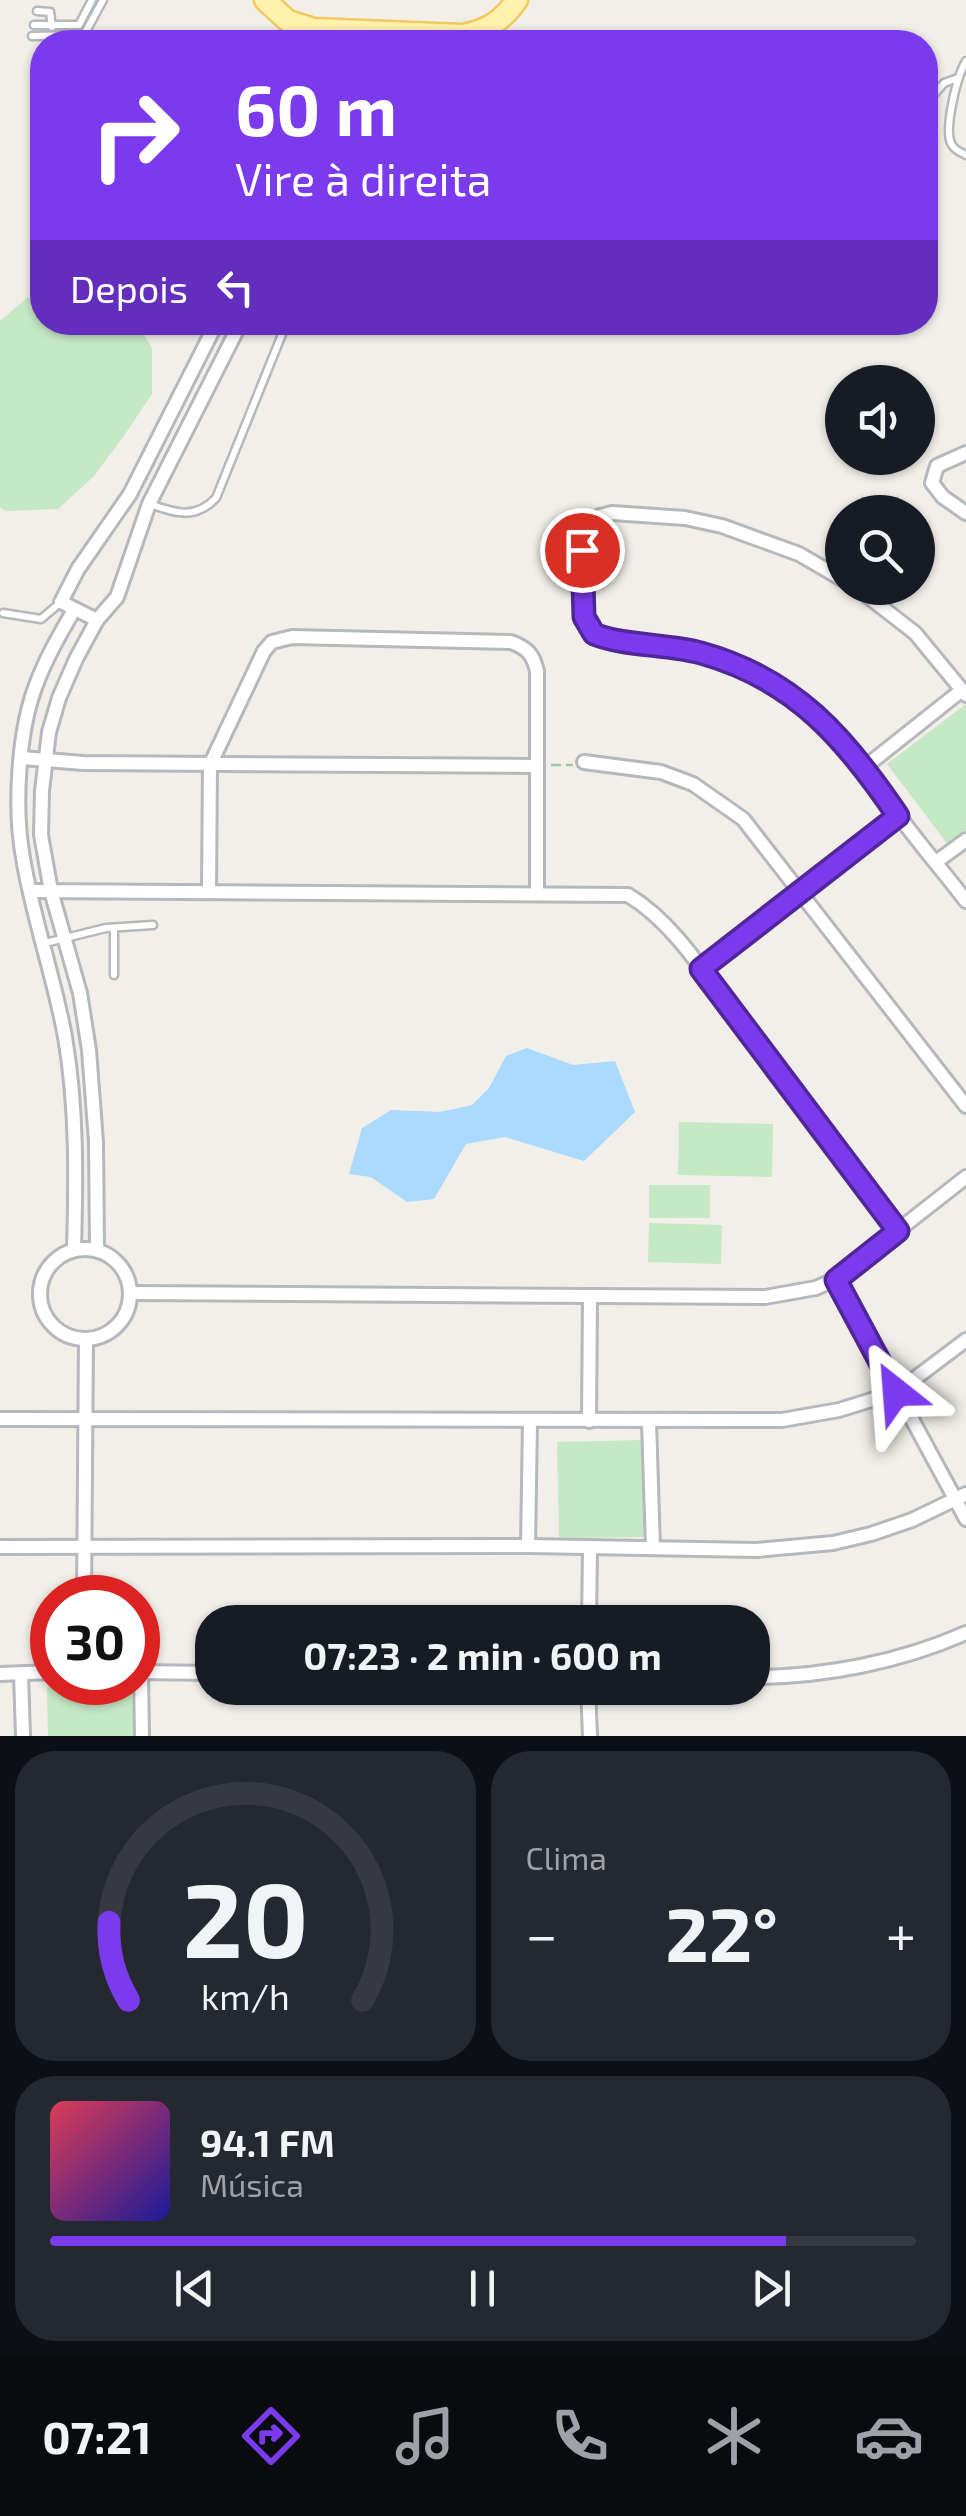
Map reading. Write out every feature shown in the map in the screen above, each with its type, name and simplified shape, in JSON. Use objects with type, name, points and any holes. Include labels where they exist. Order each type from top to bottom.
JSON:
[{"type":"main road","points":[[482,30],[499,22],[517,0]]},
{"type":"main road","points":[[268,1],[288,21],[310,30]]},
{"type":"street","points":[[97,620],[61,602],[78,569],[130,494],[210,335]]},
{"type":"street","points":[[97,1250],[94,1090],[80,993],[41,835],[49,732],[59,698],[97,620],[117,597],[149,504],[234,335]]},
{"type":"street","points":[[966,453],[937,466],[932,482],[943,497],[966,513]]},
{"type":"street","points":[[130,494],[149,504]]},
{"type":"street","points":[[825,568],[800,554],[722,526],[685,518],[612,513],[600,516],[584,536],[584,617],[594,634],[603,638],[665,644],[704,654],[778,686],[830,726],[966,900]]},
{"type":"street","points":[[865,767],[964,693],[915,633],[879,605]]},
{"type":"street","points":[[74,610],[34,688],[22,758],[19,831],[66,1042],[76,1147],[74,1250]]},
{"type":"street","points":[[209,890],[210,765],[264,650],[272,642],[292,637],[510,642],[524,647],[533,656],[537,671],[537,892]]},
{"type":"street","points":[[22,758],[210,765],[536,766]]},
{"type":"street","points":[[584,762],[647,769],[693,784],[743,819],[966,1106]]},
{"type":"street","points":[[701,969],[898,816]]},
{"type":"street","points":[[936,862],[966,840]]},
{"type":"street","points":[[30,891],[628,895],[644,904],[701,969],[898,1231]]},
{"type":"street","points":[[131,1292],[765,1296],[816,1288],[836,1280],[966,1177]]},
{"type":"street","points":[[74,1250],[97,1250],[121,1266],[131,1292],[129,1307],[113,1331],[86,1340],[58,1331],[42,1308],[42,1278],[50,1266],[74,1250]]},
{"type":"street","points":[[836,1280],[896,1392],[960,1497],[966,1519]]},
{"type":"street","points":[[589,1420],[590,1296]]},
{"type":"street","points":[[84,1575],[86,1340]]},
{"type":"street","points":[[0,1419],[782,1420],[839,1410],[896,1392],[966,1340]]},
{"type":"street","points":[[528,1546],[530,1422]]},
{"type":"street","points":[[649,1422],[653,1548]]},
{"type":"street","points":[[0,1547],[528,1546],[757,1550],[833,1543],[912,1520],[960,1497]]},
{"type":"street","points":[[589,1605],[590,1549]]},
{"type":"street","points":[[770,1675],[852,1667],[900,1656],[966,1633]]},
{"type":"street","points":[[0,1674],[30,1673]]},
{"type":"street","points":[[160,1673],[195,1673]]},
{"type":"street","points":[[21,1674],[22,1736]]},
{"type":"street","points":[[141,1705],[142,1736]]},
{"type":"street","points":[[589,1705],[590,1736]]},
{"type":"lane","points":[[34,25],[79,25],[92,0]]},
{"type":"lane","points":[[87,30],[102,0]]},
{"type":"lane","points":[[37,11],[50,12],[52,30]]},
{"type":"lane","points":[[966,61],[958,78],[949,136],[953,147],[966,155]]},
{"type":"lane","points":[[938,89],[944,82],[958,78]]},
{"type":"lane","points":[[149,504],[189,514],[216,498],[282,335]]},
{"type":"lane","points":[[3,613],[41,619],[61,602]]},
{"type":"lane","points":[[45,944],[114,928],[153,926]]},
{"type":"lane","points":[[114,928],[114,974]]},
{"type":"path","points":[[536,766],[584,762]]},
{"type":"green space","points":[[30,297],[30,335],[144,335],[152,348],[152,394],[94,476],[58,509],[6,511],[0,507],[0,321]]},
{"type":"green space","points":[[966,704],[966,834],[949,846],[887,764]]},
{"type":"green space","points":[[679,1122],[773,1124],[772,1177],[678,1175]]},
{"type":"green space","points":[[649,1185],[710,1185],[710,1218],[649,1218]]},
{"type":"green space","points":[[649,1223],[722,1225],[721,1264],[648,1262]]},
{"type":"green space","points":[[644,1440],[645,1537],[559,1538],[557,1442]]},
{"type":"green space","points":[[47,1705],[134,1705],[134,1736],[48,1736]]},
{"type":"water","points":[[527,1048],[573,1065],[615,1061],[635,1112],[584,1161],[505,1137],[466,1144],[434,1199],[407,1202],[371,1177],[349,1174],[362,1128],[391,1110],[440,1112],[472,1105],[489,1088],[506,1056]]},
{"type":"route","points":[[582,550],[584,617],[594,634],[704,654],[778,686],[830,726],[853,751],[898,816],[701,969],[898,1231],[836,1280],[896,1392]]}]
